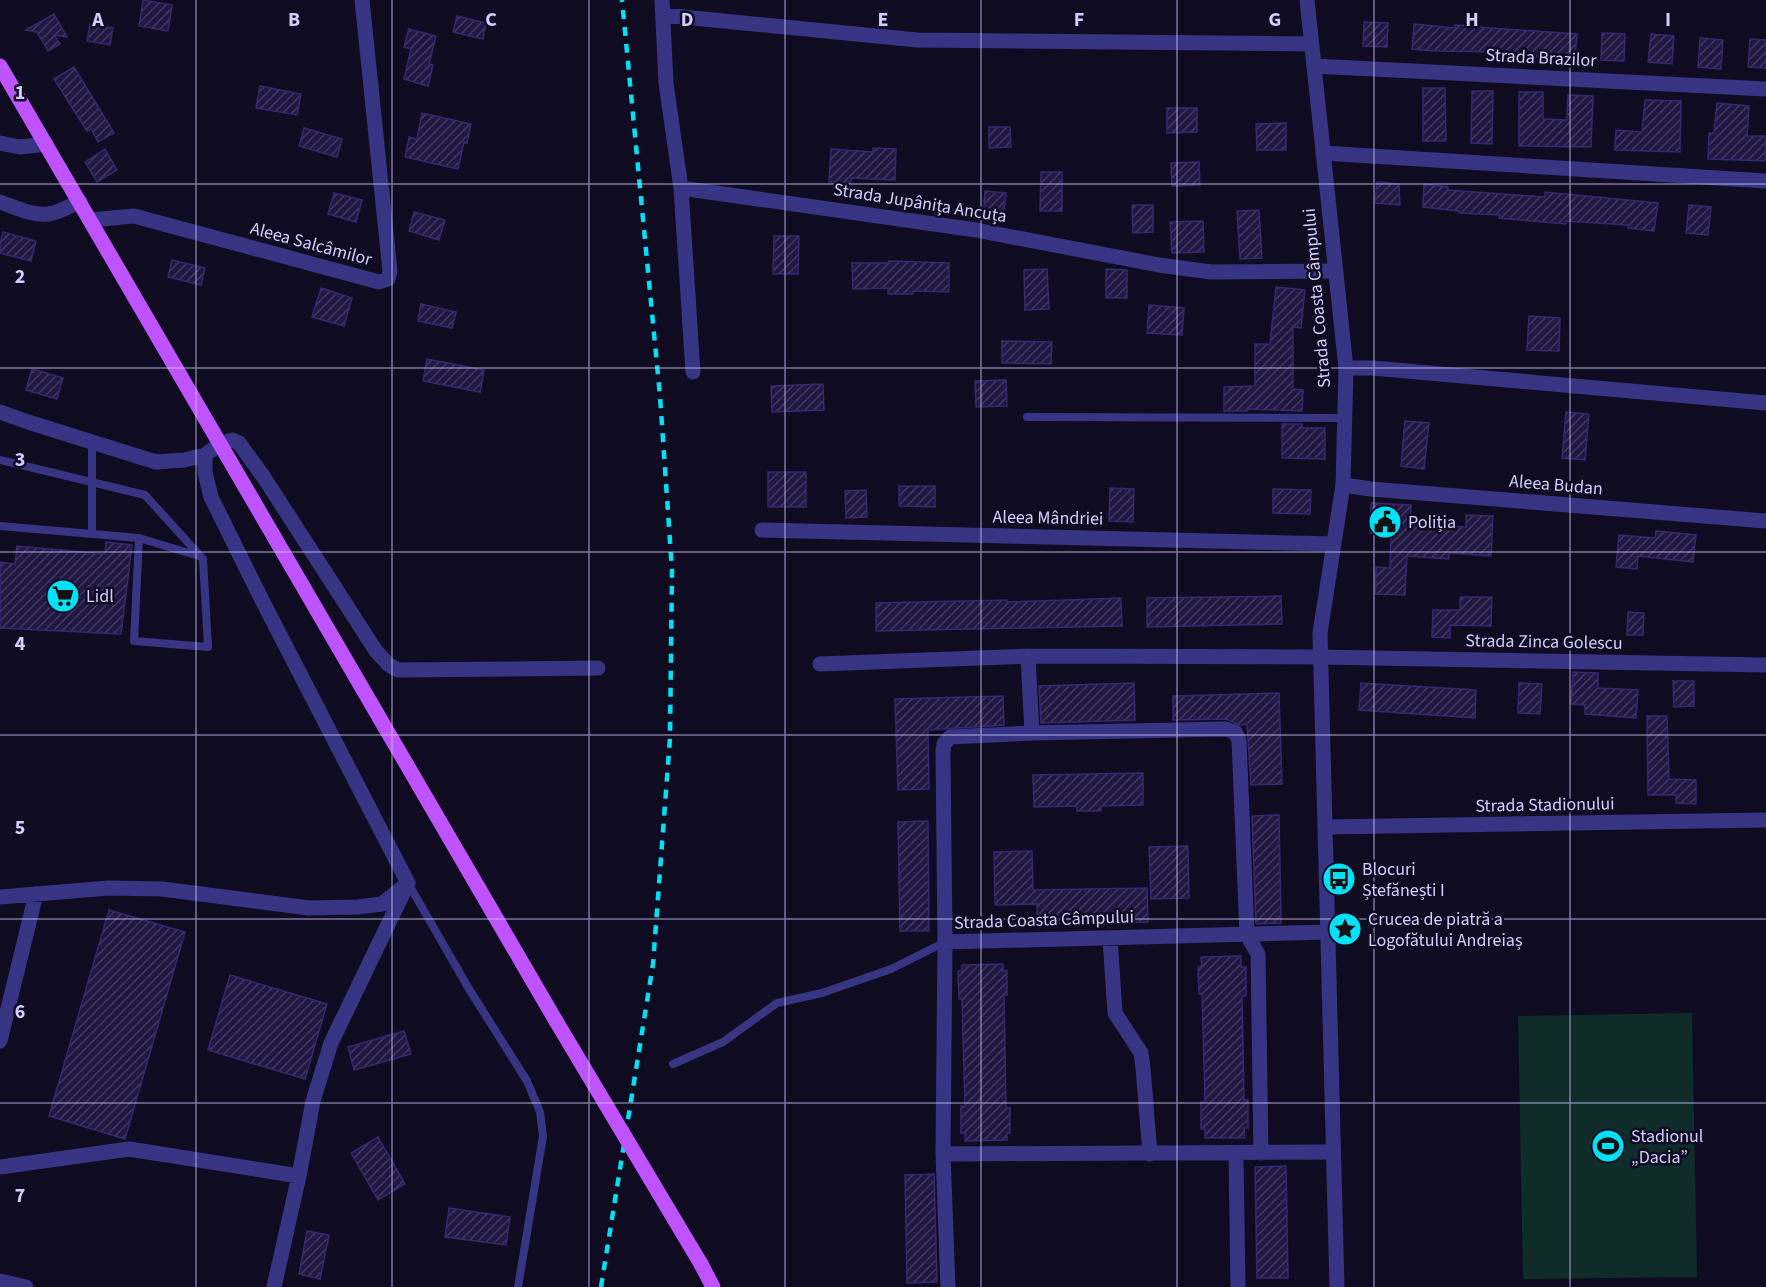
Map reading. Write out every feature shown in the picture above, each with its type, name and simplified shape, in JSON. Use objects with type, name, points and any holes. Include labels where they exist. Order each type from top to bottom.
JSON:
[{"type":"main road","points":[[0,66],[713,1287]]},
{"type":"street","name":"Aleea Salcâmilor","points":[[90,220],[134,216],[380,282],[388,279],[390,272],[362,0]]},
{"type":"street","name":"Strada Coasta Câmpului","points":[[1307,0],[1346,368],[1343,485],[1320,633],[1337,1287]]},
{"type":"street","points":[[693,372],[681,188],[666,83],[663,7],[917,40],[1311,44]]},
{"type":"street","name":"Strada Brazilor","points":[[1314,66],[1766,89]]},
{"type":"street","points":[[0,143],[20,147],[46,144]]},
{"type":"street","points":[[1323,153],[1766,181]]},
{"type":"street","name":"Strada Jupânița Ancuța","points":[[681,188],[976,230],[1159,265],[1212,272],[1336,271]]},
{"type":"street","points":[[0,202],[36,214],[47,214],[60,211],[80,201]]},
{"type":"street","points":[[1346,368],[1373,368],[1766,403]]},
{"type":"street","points":[[0,412],[156,462],[184,460],[205,455],[220,444],[232,440],[238,443],[263,476],[376,651],[388,665],[398,670],[598,668]]},
{"type":"street","points":[[205,455],[205,472],[211,497],[262,602],[408,883]]},
{"type":"street","name":"Aleea Budan","points":[[1343,485],[1766,521]]},
{"type":"street","name":"Aleea Mândriei","points":[[762,530],[1334,544]]},
{"type":"street","points":[[1028,656],[1032,733]]},
{"type":"street","points":[[820,664],[1028,656],[1320,657]]},
{"type":"street","name":"Strada Zinca Golescu","points":[[1320,657],[1766,665]]},
{"type":"street","points":[[945,942],[943,751],[944,744],[950,737],[1226,729],[1235,732],[1239,740],[1247,935],[1258,954],[1261,1153]]},
{"type":"street","name":"Strada Stadionului","points":[[1325,827],[1766,820]]},
{"type":"street","points":[[0,897],[109,888],[162,889],[309,908],[358,907],[382,904],[408,883]]},
{"type":"street","points":[[274,1287],[313,1101],[331,1043],[408,883]]},
{"type":"street","points":[[0,1041],[36,894]]},
{"type":"street","name":"Strada Coasta Câmpului","points":[[948,1287],[943,1154],[945,942],[1328,932]]},
{"type":"street","points":[[1110,938],[1115,1014],[1141,1053],[1150,1154]]},
{"type":"street","points":[[0,1167],[129,1149],[299,1176]]},
{"type":"street","points":[[943,1154],[1333,1152]]},
{"type":"street","points":[[1236,1154],[1238,1287]]},
{"type":"street","points":[[0,1281],[26,1287]]},
{"type":"lane","points":[[1027,417],[1345,418]]},
{"type":"lane","points":[[92,441],[92,534]]},
{"type":"lane","points":[[0,460],[145,495],[203,559],[208,647],[134,641],[139,538]]},
{"type":"lane","points":[[0,526],[139,538],[201,557]]},
{"type":"lane","points":[[408,883],[485,1015],[527,1081],[540,1112],[543,1136],[518,1287]]},
{"type":"lane","points":[[673,1064],[723,1042],[777,1003],[822,993],[891,969],[945,942]]},
{"type":"green space","name":"Stadionul „Dacia”","points":[[1692,1013],[1697,1277],[1523,1279],[1518,1016]]},
{"type":"building","points":[[143,0],[172,5],[168,31],[139,26]]},
{"type":"building","points":[[54,14],[67,37],[54,35],[60,44],[48,51],[37,32],[26,30]]},
{"type":"building","points":[[457,16],[486,23],[483,39],[453,32]]},
{"type":"building","points":[[1364,22],[1388,23],[1387,47],[1363,46]]},
{"type":"building","points":[[90,24],[113,28],[110,45],[87,41]]},
{"type":"building","points":[[1414,24],[1455,28],[1455,25],[1477,26],[1577,34],[1575,59],[1499,55],[1499,52],[1412,49]]},
{"type":"building","points":[[409,29],[436,36],[429,64],[433,65],[428,86],[404,79],[411,49],[404,47]]},
{"type":"building","points":[[1602,33],[1625,34],[1624,61],[1601,60]]},
{"type":"building","points":[[1651,34],[1674,36],[1672,64],[1648,62]]},
{"type":"building","points":[[1700,38],[1723,40],[1721,69],[1698,67]]},
{"type":"building","points":[[1750,39],[1766,40],[1766,68],[1748,67]]},
{"type":"building","points":[[74,67],[114,133],[98,142],[91,129],[87,131],[54,79]]},
{"type":"building","points":[[260,86],[301,94],[297,115],[256,108]]},
{"type":"building","points":[[1423,88],[1445,88],[1446,141],[1423,141]]},
{"type":"building","points":[[1472,91],[1493,91],[1492,144],[1471,143]]},
{"type":"building","points":[[1519,92],[1543,92],[1543,119],[1567,120],[1568,95],[1593,96],[1591,147],[1519,146]]},
{"type":"building","points":[[1645,100],[1681,101],[1680,152],[1615,150],[1616,130],[1642,132]]},
{"type":"building","points":[[1717,103],[1749,106],[1747,136],[1766,136],[1765,161],[1708,159],[1709,133],[1714,133]]},
{"type":"building","points":[[1167,108],[1197,108],[1197,132],[1167,133]]},
{"type":"building","points":[[422,113],[471,124],[458,169],[405,157],[409,137],[417,139]]},
{"type":"building","points":[[1286,123],[1286,150],[1257,150],[1256,124]]},
{"type":"building","points":[[989,127],[1010,127],[1011,147],[989,148]]},
{"type":"building","points":[[304,128],[342,139],[337,157],[299,146]]},
{"type":"building","points":[[873,148],[896,149],[895,180],[851,178],[851,184],[829,182],[831,149],[873,152]]},
{"type":"building","points":[[105,149],[117,170],[97,182],[85,162]]},
{"type":"building","points":[[1199,162],[1200,185],[1172,186],[1171,163]]},
{"type":"building","points":[[1041,172],[1062,172],[1062,211],[1040,211]]},
{"type":"building","points":[[1377,182],[1399,184],[1400,205],[1375,203]]},
{"type":"building","points":[[1424,184],[1448,187],[1448,190],[1545,197],[1545,192],[1658,203],[1654,231],[1628,228],[1628,225],[1566,221],[1566,224],[1499,218],[1500,215],[1459,213],[1459,211],[1423,207]]},
{"type":"building","points":[[985,191],[1006,193],[1003,222],[983,220]]},
{"type":"building","points":[[334,193],[362,200],[356,222],[328,214]]},
{"type":"building","points":[[1132,205],[1153,205],[1153,232],[1133,233]]},
{"type":"building","points":[[1689,205],[1711,207],[1708,235],[1686,233]]},
{"type":"building","points":[[1259,210],[1262,258],[1240,259],[1237,211]]},
{"type":"building","points":[[414,212],[445,220],[439,240],[409,231]]},
{"type":"building","points":[[1203,221],[1204,252],[1172,253],[1170,222]]},
{"type":"building","points":[[3,232],[36,241],[31,261],[0,253]]},
{"type":"building","points":[[774,236],[799,236],[798,274],[773,274]]},
{"type":"building","points":[[172,260],[205,268],[201,285],[168,277]]},
{"type":"building","points":[[889,261],[949,263],[949,292],[913,291],[913,294],[888,294],[888,288],[853,289],[852,263],[889,263]]},
{"type":"building","points":[[1047,269],[1049,309],[1025,310],[1024,270]]},
{"type":"building","points":[[1106,269],[1127,270],[1127,298],[1106,298]]},
{"type":"building","points":[[1276,287],[1305,290],[1301,328],[1293,327],[1293,389],[1303,390],[1302,411],[1247,409],[1247,411],[1224,411],[1224,387],[1255,386],[1255,344],[1270,344]]},
{"type":"building","points":[[321,288],[352,298],[344,326],[312,317]]},
{"type":"building","points":[[421,304],[456,312],[452,328],[418,321]]},
{"type":"building","points":[[1149,305],[1184,308],[1182,335],[1147,333]]},
{"type":"building","points":[[1529,316],[1560,318],[1559,351],[1527,350]]},
{"type":"building","points":[[1002,341],[1052,342],[1051,364],[1002,363]]},
{"type":"building","points":[[427,359],[484,370],[480,392],[423,381]]},
{"type":"building","points":[[32,369],[63,378],[57,399],[26,390]]},
{"type":"building","points":[[1006,380],[1007,406],[976,407],[975,381]]},
{"type":"building","points":[[823,384],[824,410],[772,412],[771,386]]},
{"type":"building","points":[[1566,412],[1589,414],[1585,460],[1562,458]]},
{"type":"building","points":[[1405,421],[1429,423],[1424,469],[1401,466]]},
{"type":"building","points":[[1282,424],[1302,424],[1302,428],[1325,428],[1325,459],[1282,458]]},
{"type":"building","points":[[768,472],[806,472],[806,507],[768,507]]},
{"type":"building","points":[[899,486],[935,486],[935,507],[899,506]]},
{"type":"building","points":[[1110,488],[1134,489],[1133,522],[1109,521]]},
{"type":"building","points":[[1273,489],[1311,490],[1310,514],[1273,513]]},
{"type":"building","points":[[866,490],[867,517],[846,518],[845,491]]},
{"type":"building","points":[[1371,503],[1411,505],[1410,524],[1466,527],[1466,515],[1493,516],[1491,556],[1449,553],[1449,559],[1407,556],[1405,595],[1375,594],[1376,567],[1390,568],[1391,534],[1370,533]]},
{"type":"building","points":[[1656,531],[1696,535],[1693,562],[1638,556],[1637,569],[1616,567],[1619,535],[1655,538]]},
{"type":"building","name":"Lidl","points":[[106,542],[132,545],[121,634],[0,628],[0,562],[15,564],[17,546],[105,554]]},
{"type":"building","points":[[1281,596],[1282,624],[1147,627],[1147,598]]},
{"type":"building","points":[[1460,597],[1492,597],[1491,626],[1450,625],[1450,638],[1432,637],[1433,610],[1460,610]]},
{"type":"building","points":[[1121,598],[1122,626],[876,631],[876,603]]},
{"type":"building","points":[[1628,612],[1644,613],[1643,635],[1627,635]]},
{"type":"building","points":[[1573,672],[1598,673],[1598,688],[1638,690],[1636,718],[1585,714],[1585,705],[1571,704]]},
{"type":"building","points":[[1673,681],[1694,681],[1694,706],[1674,707]]},
{"type":"building","points":[[1134,683],[1135,720],[1041,723],[1039,686]]},
{"type":"building","points":[[1361,683],[1476,690],[1475,718],[1359,710]]},
{"type":"building","points":[[1519,683],[1542,684],[1540,714],[1518,713]]},
{"type":"building","points":[[1279,693],[1282,784],[1251,785],[1247,724],[1240,725],[1226,719],[1173,720],[1173,696]]},
{"type":"building","points":[[1003,696],[1004,725],[928,730],[929,789],[898,790],[895,699]]},
{"type":"building","points":[[1647,716],[1667,716],[1669,779],[1696,780],[1696,804],[1676,803],[1676,795],[1648,795]]},
{"type":"building","points":[[1143,773],[1143,805],[1101,806],[1101,811],[1077,811],[1077,806],[1034,807],[1033,775]]},
{"type":"building","points":[[1279,815],[1281,923],[1256,924],[1252,816]]},
{"type":"building","points":[[928,821],[929,931],[900,931],[898,822]]},
{"type":"building","points":[[1188,846],[1189,898],[1151,899],[1149,847]]},
{"type":"building","points":[[1032,851],[1033,890],[1147,888],[1148,922],[1037,924],[1037,904],[995,905],[994,852]]},
{"type":"building","points":[[109,910],[185,932],[125,1139],[49,1116]]},
{"type":"building","points":[[1241,956],[1241,967],[1246,967],[1246,996],[1242,996],[1244,1100],[1248,1100],[1248,1128],[1244,1128],[1245,1138],[1205,1138],[1205,1129],[1201,1129],[1201,1102],[1205,1102],[1202,994],[1199,994],[1198,967],[1202,966],[1201,957]]},
{"type":"building","points":[[1003,964],[1003,971],[1007,971],[1007,995],[1004,995],[1006,1108],[1010,1108],[1010,1133],[1007,1133],[1007,1140],[965,1141],[965,1133],[961,1133],[961,1106],[965,1107],[962,999],[959,999],[958,971],[962,971],[962,965]]},
{"type":"building","points":[[230,975],[327,1004],[305,1079],[208,1050]]},
{"type":"building","points":[[404,1031],[411,1054],[354,1070],[348,1047]]},
{"type":"building","points":[[378,1137],[405,1184],[378,1200],[351,1153]]},
{"type":"building","points":[[1286,1166],[1288,1278],[1257,1278],[1255,1167]]},
{"type":"building","points":[[934,1174],[937,1282],[907,1283],[905,1175]]},
{"type":"building","points":[[449,1208],[510,1217],[506,1245],[445,1237]]},
{"type":"building","points":[[307,1231],[329,1235],[320,1279],[299,1274]]},
{"type":"railway","points":[[601,1287],[653,964],[670,738],[672,570],[660,396],[622,0]]},
{"type":"place","name":"Poliția","points":[[1385,522]]},
{"type":"place","name":"Lidl","points":[[63,596]]},
{"type":"place","name":"Blocuri Ștefănești I","points":[[1339,879]]},
{"type":"place","name":"Crucea de piatră a Logofătului Andreiaș","points":[[1345,929]]},
{"type":"place","name":"Stadionul „Dacia”","points":[[1608,1146]]}]
